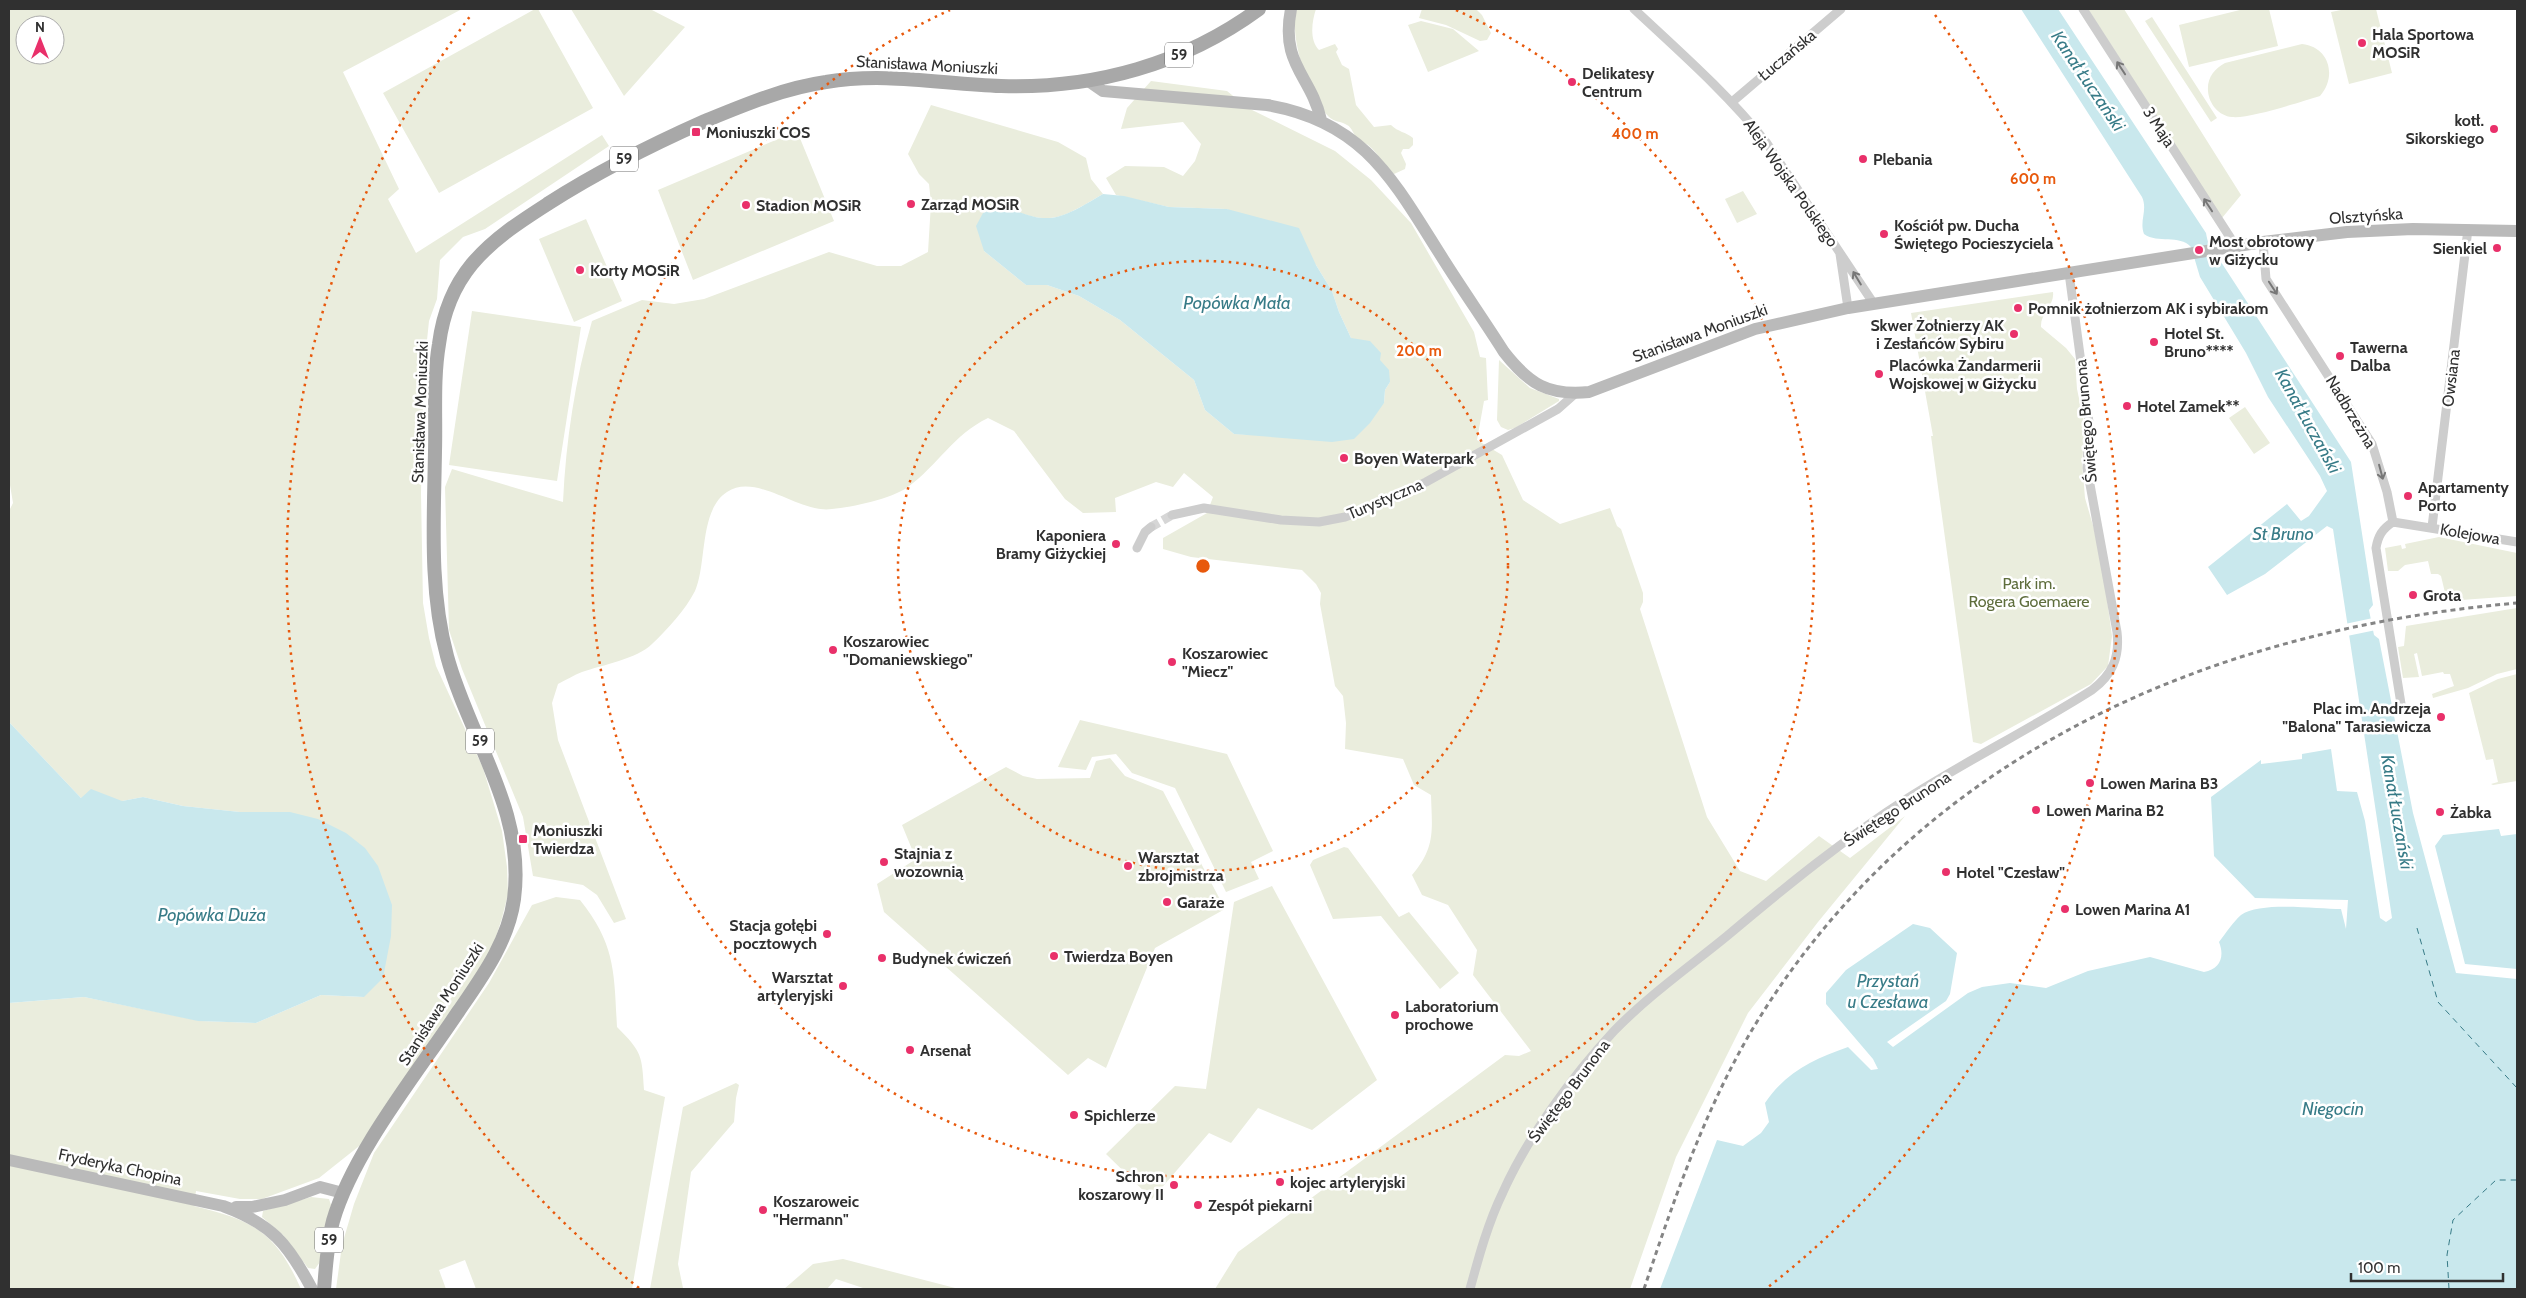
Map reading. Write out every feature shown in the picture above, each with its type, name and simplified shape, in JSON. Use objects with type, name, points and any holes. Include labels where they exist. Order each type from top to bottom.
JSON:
[{"type":"main road","name":"59","points":[[1090,82],[1137,70],[1179,55],[1237,25],[1259,9]]},
{"type":"main road","name":"Stanisława Moniuszki","points":[[324,1289],[329,1238],[343,1193],[360,1160],[494,956],[510,918],[514,899],[516,865],[510,826],[499,787],[449,663],[436,591],[434,529],[438,352],[448,302],[470,266],[491,244],[514,225],[596,173],[697,125],[774,94],[809,84],[855,78],[1000,86],[1047,86],[1090,82]]},
{"type":"street","points":[[1291,9],[1289,32],[1292,55],[1298,72],[1318,106],[1321,120]]},
{"type":"street","name":"Aleja Wojska Polskiego","points":[[1634,9],[1732,102],[1766,142],[1874,304]]},
{"type":"street","name":"Łuczańska","points":[[1732,102],[1841,9]]},
{"type":"street","name":"3 Maja","points":[[2083,9],[2235,245]]},
{"type":"street","name":"Stanisława Moniuszki","points":[[1090,82],[1103,91],[1267,105],[1290,109],[1321,120],[1363,148],[1406,199],[1504,352],[1517,369],[1542,388],[1553,392],[1590,392],[1755,329],[1848,308],[2179,256],[2218,248]]},
{"type":"street","name":"Olsztyńska","points":[[2218,248],[2347,232],[2413,229],[2517,231]]},
{"type":"street","name":"Owsiana","points":[[2432,527],[2464,282],[2468,229]]},
{"type":"street","name":"Nadbrzeżna","points":[[2263,242],[2266,279],[2372,444],[2387,492],[2393,522]]},
{"type":"street","name":"Aleja Wojska Polskiego","points":[[1840,254],[1848,308]]},
{"type":"street","name":"Świętego Brunona","points":[[1470,1289],[1502,1192],[1520,1158],[1566,1091],[1615,1030],[1783,889],[1874,821],[1909,798],[2092,690],[2104,681],[2112,670],[2118,649],[2117,632],[2087,468],[2089,422],[2069,273]]},
{"type":"street","name":"Turystyczna","points":[[1172,515],[1204,508],[1280,520],[1318,522],[1345,517],[1426,482],[1558,409],[1576,393]]},
{"type":"street","points":[[2393,522],[2381,533],[2376,548],[2402,710]]},
{"type":"street","name":"Kolejowa","points":[[2393,522],[2517,540]]},
{"type":"street","points":[[1137,548],[1145,532],[1151,527]]},
{"type":"street","name":"Fryderyka Chopina","points":[[9,1160],[223,1206]]},
{"type":"street","points":[[223,1206],[252,1207],[285,1200],[320,1187],[343,1193]]},
{"type":"street","points":[[223,1206],[252,1217],[267,1228],[282,1242],[300,1266],[312,1289]]},
{"type":"green space","points":[[9,9],[462,9],[343,72],[399,189],[388,199],[416,253],[602,135],[609,146],[485,229],[463,237],[440,260],[437,299],[429,321],[424,369],[421,493],[423,603],[436,666],[483,768],[502,831],[507,867],[508,894],[493,946],[476,976],[363,1143],[319,1178],[262,1199],[240,1199],[196,1191],[194,1206],[232,1217],[260,1231],[272,1241],[282,1254],[301,1289],[9,1289],[9,1003],[84,997],[201,1021],[256,1023],[321,995],[364,997],[290,812],[240,812],[183,806],[143,797],[122,801],[81,798],[9,722],[9,511],[13,503],[9,479]]},
{"type":"green space","points":[[538,9],[593,108],[439,193],[383,93]]},
{"type":"green space","points":[[571,9],[650,9],[685,27],[624,96]]},
{"type":"green space","points":[[1297,9],[1316,9],[1312,30],[1316,46],[1319,50],[1335,44],[1338,49],[1336,52],[1342,65],[1349,69],[1356,105],[1374,127],[1391,125],[1413,138],[1413,145],[1409,149],[1403,149],[1401,153],[1406,164],[1405,169],[1394,174],[1372,148],[1358,140],[1349,126],[1331,119],[1322,108],[1314,95],[1302,66],[1295,34]]},
{"type":"green space","points":[[1422,9],[1476,9],[1482,15],[1491,33],[1487,40],[1480,41],[1446,25],[1419,18]]},
{"type":"green space","points":[[2088,9],[2124,9],[2241,195],[2222,218]]},
{"type":"green space","points":[[2244,9],[2269,9],[2278,46],[2189,67],[2179,25]]},
{"type":"green space","name":"Hala Sportowa MOSiR","points":[[2346,9],[2376,9],[2392,73],[2349,84],[2331,12]]},
{"type":"green space","points":[[2152,17],[2217,118],[2211,122],[2145,21]]},
{"type":"green space","points":[[1421,21],[1453,29],[1479,51],[1428,72],[1408,25]]},
{"type":"green space","points":[[2302,44],[2312,46],[2319,51],[2328,64],[2328,80],[2320,96],[2275,110],[2240,117],[2227,116],[2219,112],[2213,105],[2208,91],[2209,82],[2212,74],[2221,65]]},
{"type":"green space","points":[[1151,81],[1227,91],[1248,108],[1335,151],[1371,180],[1411,223],[1474,332],[1480,357],[1486,358],[1488,400],[1484,401],[1477,440],[1502,455],[1523,500],[1560,524],[1610,508],[1617,526],[1621,529],[1643,593],[1643,602],[1640,609],[1707,817],[1740,871],[1766,881],[1819,836],[1850,858],[1905,816],[1818,922],[1748,1013],[1676,1157],[1630,1289],[1215,1289],[1238,1252],[1505,1055],[1519,1056],[1531,1051],[1473,975],[1477,950],[1448,905],[1422,895],[1412,875],[1420,865],[1429,847],[1432,828],[1431,795],[1414,785],[1403,759],[1345,749],[1346,723],[1343,696],[1335,686],[1320,604],[1321,593],[1316,584],[1302,570],[1191,557],[1163,549],[1163,538],[1207,513],[1213,497],[1184,473],[1173,487],[1156,482],[1115,498],[1116,512],[1083,513],[1065,499],[1014,431],[988,418],[965,433],[908,487],[872,502],[841,508],[819,509],[751,487],[739,487],[727,492],[718,500],[712,511],[705,538],[699,580],[695,591],[676,619],[652,644],[638,654],[582,672],[558,684],[552,703],[558,740],[626,919],[614,923],[597,895],[583,885],[533,876],[523,817],[462,669],[449,630],[445,487],[452,469],[563,502],[572,410],[592,321],[642,300],[674,304],[704,299],[829,252],[877,266],[901,266],[928,252],[931,203],[929,184],[919,174],[908,154],[931,105],[1058,142],[1086,158],[1091,179],[1103,194],[1074,210],[1053,218],[1030,216],[999,204],[984,251],[1026,285],[1047,285],[1079,296],[1120,320],[1194,380],[1205,410],[1234,434],[1282,436],[1384,403],[1385,390],[1390,382],[1351,338],[1332,291],[1316,265],[1227,209],[1169,207],[1116,195],[1106,178],[1125,166],[1164,167],[1183,176],[1195,161],[1201,144],[1183,122],[1121,129],[1127,108]]},
{"type":"green space","name":"Stadion MOSiR","points":[[797,131],[834,221],[693,280],[658,190]]},
{"type":"green space","points":[[1743,191],[1757,214],[1737,223],[1725,199]]},
{"type":"green space","name":"Korty MOSiR","points":[[586,219],[622,301],[574,322],[539,239]]},
{"type":"green space","name":"Park im. Rogera Goemaere","points":[[2053,292],[2052,301],[2043,317],[2041,327],[2066,348],[2075,359],[2077,389],[2085,426],[2082,463],[2085,498],[2094,529],[2105,585],[2112,636],[2108,666],[2091,684],[1981,744],[1973,742],[1931,436],[1933,436],[1911,313]]},
{"type":"green space","points":[[472,311],[581,327],[557,481],[449,465]]},
{"type":"green space","points":[[1499,360],[1530,388],[1559,399],[1559,401],[1515,428],[1508,430],[1501,427],[1497,420]]},
{"type":"green space","points":[[2245,407],[2270,443],[2254,454],[2229,418]]},
{"type":"green space","points":[[2439,537],[2517,553],[2517,596],[2447,601],[2441,576],[2431,574],[2428,561],[2405,565],[2398,571],[2388,571],[2385,548],[2401,545],[2402,549],[2406,548],[2405,544]]},
{"type":"green space","points":[[2517,608],[2517,669],[2497,674],[2468,688],[2433,698],[2432,694],[2454,686],[2450,674],[2444,674],[2443,672],[2422,676],[2417,653],[2414,654],[2419,677],[2403,678],[2398,647],[2404,646],[2406,626]]},
{"type":"green space","points":[[2517,674],[2517,781],[2493,785],[2491,784],[2498,782],[2493,759],[2486,760],[2469,693],[2498,679]]},
{"type":"green space","points":[[1080,720],[1227,754],[1273,851],[1251,862],[1259,879],[1226,892],[1175,788],[1132,773],[1116,754],[1092,757],[1086,770],[1058,767]]},
{"type":"green space","points":[[1110,758],[1125,776],[1163,791],[1225,909],[1155,948],[1106,1068],[1088,1058],[1068,1075],[884,912],[877,884],[916,859],[902,825],[1006,767],[1023,776],[1037,779],[1090,778],[1096,761]]},
{"type":"green space","points":[[1344,847],[1348,848],[1399,917],[1409,912],[1459,973],[1440,989],[1381,916],[1333,919],[1310,865],[1313,860]]},
{"type":"green space","points":[[1272,886],[1377,1080],[1312,1130],[1258,1108],[1231,1143],[1209,1133],[1152,1199],[1106,1154],[1175,1086],[1206,1089],[1234,902]]},
{"type":"green space","points":[[556,897],[580,900],[601,931],[611,960],[617,1027],[631,1042],[639,1055],[644,1090],[665,1097],[632,1289],[476,1289],[465,1260],[439,1270],[446,1289],[336,1289],[342,1245],[354,1204],[374,1153],[489,983],[532,905]]},
{"type":"green space","points":[[736,1083],[739,1085],[734,1122],[691,1172],[678,1264],[683,1288],[694,1289],[650,1289],[683,1107]]},
{"type":"green space","points":[[311,1197],[329,1199],[331,1205],[321,1241],[320,1262],[315,1269],[308,1268],[283,1235],[262,1217],[263,1211]]},
{"type":"green space","points":[[843,1259],[959,1289],[866,1289],[836,1279],[827,1289],[784,1289],[813,1264]]},
{"type":"water","name":"Niegocin","points":[[2021,9],[2058,9],[2206,233],[2213,252],[2351,462],[2373,605],[2369,610],[2374,635],[2379,639],[2413,813],[2456,973],[2517,979],[2517,1289],[1660,1289],[1717,1140],[1743,1146],[1761,1133],[1769,1122],[1765,1103],[1773,1092],[1792,1075],[1824,1056],[1848,1047],[1871,1070],[1878,1069],[1873,1059],[1826,1004],[1826,993],[1846,970],[1913,924],[1930,928],[1957,953],[1950,994],[1946,1001],[1887,1042],[1893,1047],[1968,993],[1982,987],[2010,983],[2046,988],[2088,971],[2150,957],[2204,972],[2214,968],[2220,962],[2221,947],[2219,942],[2232,924],[2241,915],[2261,908],[2341,909],[2346,929],[2348,900],[2255,898],[2214,856],[2211,797],[2261,760],[2261,764],[2302,759],[2302,754],[2331,749],[2337,791],[2357,792],[2365,821],[2380,918],[2386,922],[2392,918],[2333,529],[2327,526],[2265,574],[2227,595],[2208,567],[2287,504],[2301,521],[2309,516],[2327,491],[2320,476],[2268,397],[2246,353],[2200,277],[2191,247],[2181,241],[2150,237],[2144,234],[2142,225],[2144,202],[2142,197]]},
{"type":"water","name":"Popówka Mała","points":[[1103,194],[1124,196],[1169,207],[1227,209],[1299,228],[1316,265],[1332,291],[1351,338],[1370,341],[1381,353],[1380,360],[1389,370],[1390,382],[1385,390],[1384,403],[1370,423],[1354,439],[1332,442],[1234,434],[1205,410],[1194,380],[1120,320],[1079,296],[1047,285],[1026,285],[984,251],[976,226],[983,213],[999,203],[1030,216],[1052,218],[1074,210]]},
{"type":"water","name":"Popówka Duża","points":[[9,722],[81,798],[91,789],[122,801],[143,797],[183,806],[240,812],[290,812],[318,819],[346,833],[365,848],[378,866],[392,905],[391,936],[383,978],[364,997],[321,995],[256,1023],[198,1021],[84,997],[9,1003]]},
{"type":"water","points":[[2499,829],[2501,836],[2517,834],[2517,969],[2465,964],[2435,846],[2443,835]]},
{"type":"pier","points":[[2373,618],[2376,630],[2347,636],[2345,624]]},
{"type":"ferry route","points":[[2417,928],[2438,1002],[2517,1088]]},
{"type":"ferry route","points":[[2449,1289],[2447,1255],[2453,1220],[2496,1180],[2517,1180]]},
{"type":"tunnel","points":[[1151,527],[1172,515]]},
{"type":"railway","points":[[1644,1289],[1690,1159],[1717,1096],[1749,1035],[1816,938],[1894,854],[1982,783],[2078,725],[2181,678],[2289,643],[2401,618],[2517,603]]},
{"type":"place","name":"Hala Sportowa MOSiR","points":[[2362,43]]},
{"type":"place","name":"Delikatesy Centrum","points":[[1572,82]]},
{"type":"place","name":"kotł. Sikorskiego","points":[[2494,129]]},
{"type":"place","name":"Moniuszki COS","points":[[696,132]]},
{"type":"place","name":"Plebania","points":[[1863,159]]},
{"type":"place","name":"Zarząd MOSiR","points":[[911,204]]},
{"type":"place","name":"Stadion MOSiR","points":[[746,205]]},
{"type":"place","name":"Kościół pw. Ducha Świętego Pocieszyciela","points":[[1884,234]]},
{"type":"place","name":"Sienkiel","points":[[2497,248]]},
{"type":"place","name":"Most obrotowy w Giżycku","points":[[2199,250]]},
{"type":"place","name":"Korty MOSiR","points":[[580,270]]},
{"type":"place","name":"Pomnik żołnierzom AK i sybirakom","points":[[2018,308]]},
{"type":"place","name":"Skwer Żołnierzy AK i Zesłańców Sybiru","points":[[2014,334]]},
{"type":"place","name":"Hotel St. Bruno****","points":[[2154,342]]},
{"type":"place","name":"Tawerna Dalba","points":[[2340,356]]},
{"type":"place","name":"Placówka Żandarmerii Wojskowej w Giżycku","points":[[1879,374]]},
{"type":"place","name":"Hotel Zamek**","points":[[2127,406]]},
{"type":"place","name":"Boyen Waterpark","points":[[1344,458]]},
{"type":"place","name":"Apartamenty Porto","points":[[2408,496]]},
{"type":"place","name":"Kaponiera Bramy Giżyckiej","points":[[1116,544]]},
{"type":"place","name":"Grota","points":[[2413,595]]},
{"type":"place","name":"Koszarowiec \"Domaniewskiego\"","points":[[833,650]]},
{"type":"place","name":"Koszarowiec \"Miecz\"","points":[[1172,662]]},
{"type":"place","name":"Plac im. Andrzeja \"Balona\" Tarasiewicza","points":[[2441,717]]},
{"type":"place","name":"Lowen Marina B3","points":[[2090,783]]},
{"type":"place","name":"Lowen Marina B2","points":[[2036,810]]},
{"type":"place","name":"Żabka","points":[[2440,812]]},
{"type":"place","name":"Moniuszki Twierdza","points":[[523,839]]},
{"type":"place","name":"Stajnia z wozownią","points":[[884,862]]},
{"type":"place","name":"Warsztat zbrojmistrza","points":[[1128,866]]},
{"type":"place","name":"Hotel \"Czesław\"","points":[[1946,872]]},
{"type":"place","name":"Garaże","points":[[1167,902]]},
{"type":"place","name":"Lowen Marina A1","points":[[2065,909]]},
{"type":"place","name":"Stacja gołębi pocztowych","points":[[827,934]]},
{"type":"place","name":"Twierdza Boyen","points":[[1054,956]]},
{"type":"place","name":"Budynek ćwiczeń","points":[[882,958]]},
{"type":"place","name":"Warsztat artyleryjski","points":[[843,986]]},
{"type":"place","name":"Laboratorium prochowe","points":[[1395,1015]]},
{"type":"place","name":"Arsenał","points":[[910,1050]]},
{"type":"place","name":"Spichlerze","points":[[1074,1115]]},
{"type":"place","name":"kojec artyleryjski","points":[[1280,1182]]},
{"type":"place","name":"Schron koszarowy II","points":[[1174,1185]]},
{"type":"place","name":"Zespół piekarni","points":[[1198,1205]]},
{"type":"place","name":"Koszaroweic \"Hermann\"","points":[[763,1210]]},
{"type":"water label","name":"Kanał Łuczański","points":[[2088,81]]},
{"type":"water label","name":"Kanał Łuczański","points":[[2308,421]]},
{"type":"water label","name":"St Bruno","points":[[2283,534]]},
{"type":"water label","name":"Kanał Łuczański","points":[[2397,812]]},
{"type":"water label","name":"Przystań u Czesława","points":[[1888,991]]}]
